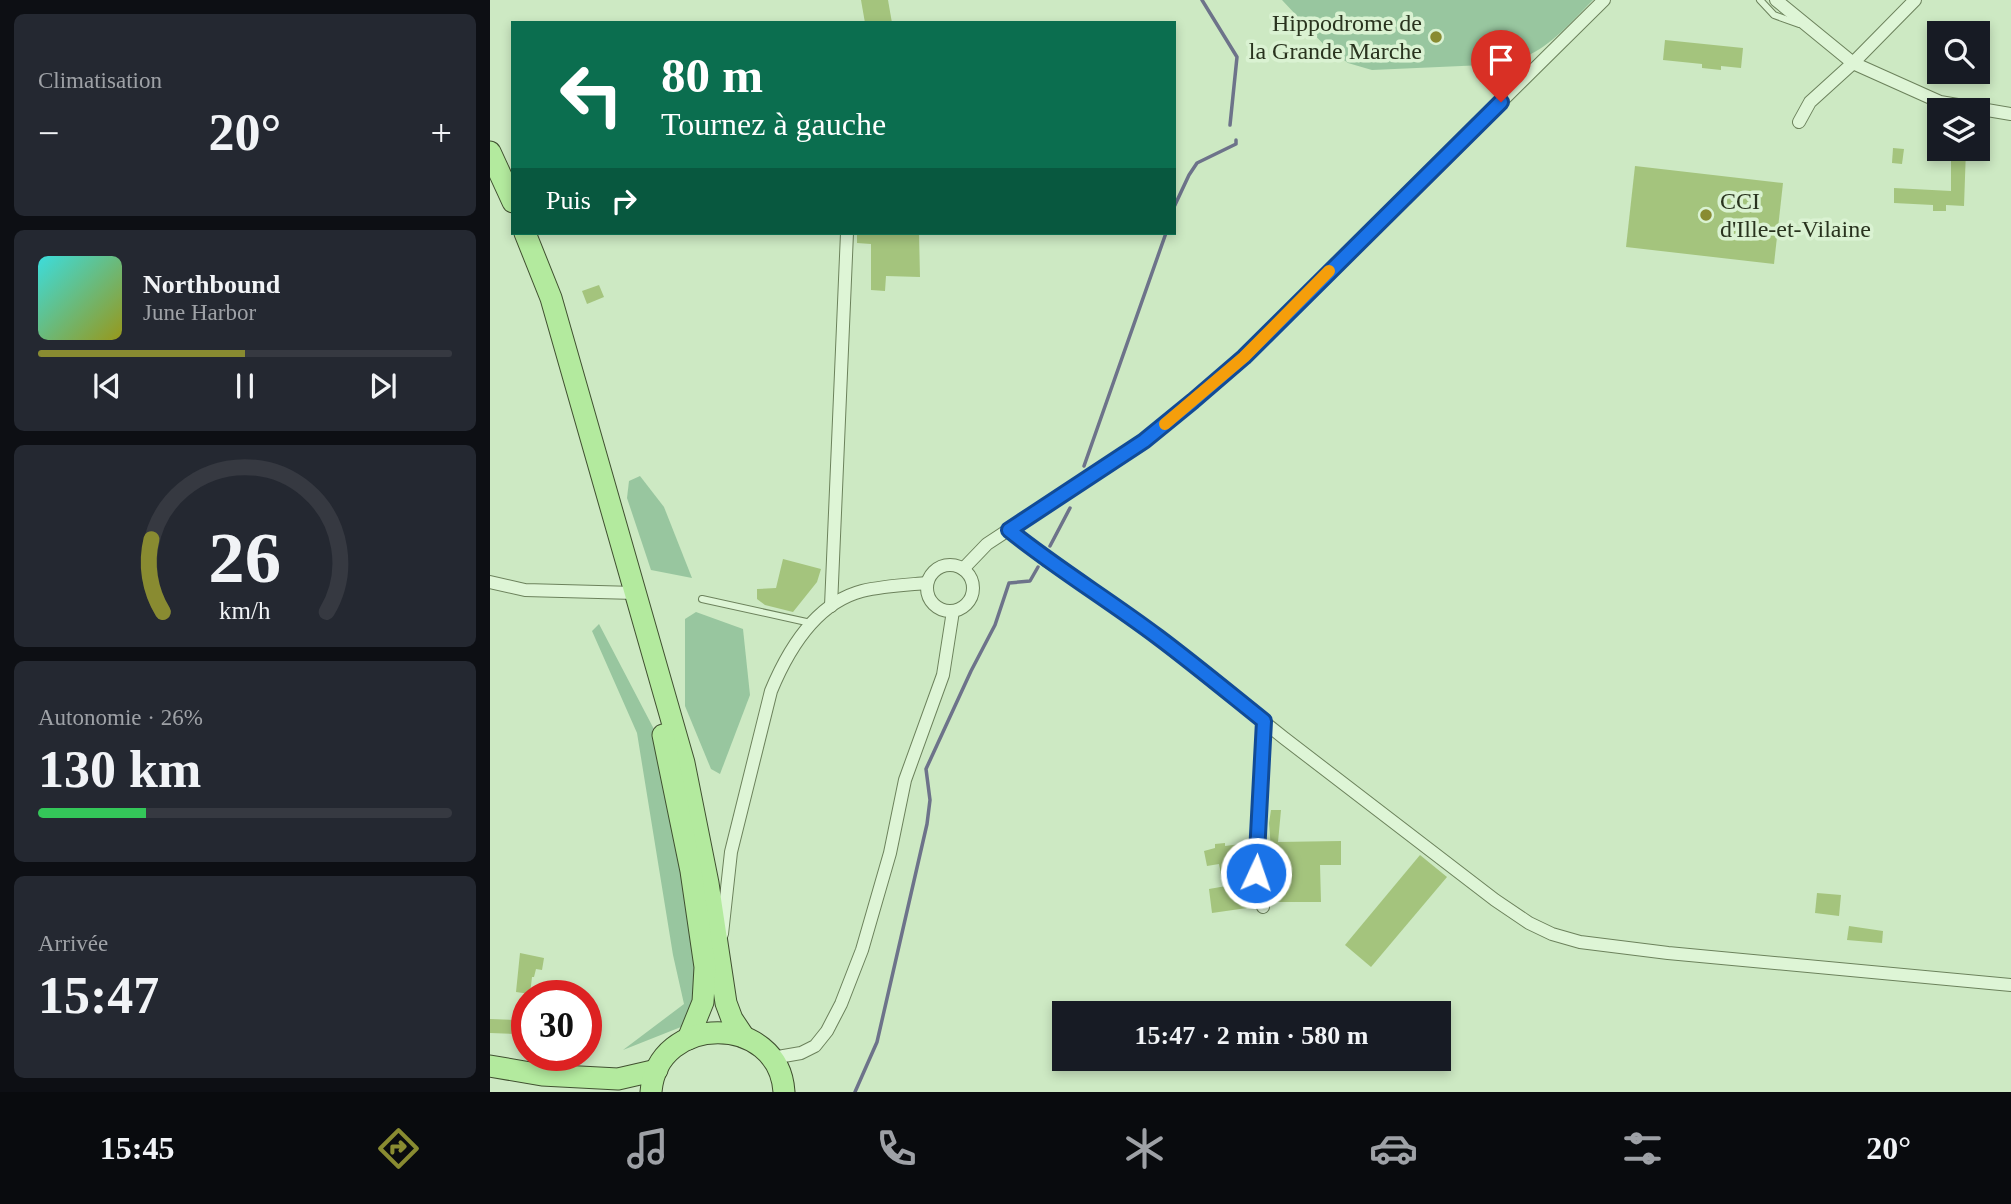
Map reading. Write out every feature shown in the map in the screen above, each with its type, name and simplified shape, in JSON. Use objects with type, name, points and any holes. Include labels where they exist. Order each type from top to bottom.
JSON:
[{"type":"main road","points":[[490,152],[511,198]]},
{"type":"main road","points":[[527,235],[551,298],[684,763],[708,883],[726,1003],[732,1019],[744,1037]]},
{"type":"main road","points":[[650,646],[663,734],[697,905],[705,967],[703,1002],[688,1038]]},
{"type":"main road","points":[[651,1092],[657,1070],[670,1052],[688,1038],[706,1032],[725,1032],[744,1037],[759,1046],[772,1058],[787,1091]]},
{"type":"main road","points":[[490,1066],[542,1075],[618,1079],[657,1070]]},
{"type":"main road","points":[[542,1075],[596,1092]]},
{"type":"street","points":[[963,569],[987,544],[1144,441],[1244,357],[1382,217],[1604,0]]},
{"type":"street","points":[[1776,0],[1853,63],[1940,102],[2011,114]]},
{"type":"street","points":[[1799,122],[1810,102],[1915,0]]},
{"type":"street","points":[[831,606],[847,235]]},
{"type":"street","points":[[1009,530],[1047,561],[1086,585],[1160,639],[1495,900],[1529,923],[1552,934],[1580,942],[1668,953],[2011,985]]},
{"type":"street","points":[[943,565],[963,569],[971,580],[971,596],[967,603],[953,611],[936,607],[928,597],[927,583],[934,571],[943,565]]},
{"type":"street","points":[[490,582],[525,590],[635,593]]},
{"type":"street","points":[[719,958],[731,852],[771,691],[796,641],[831,606],[860,592],[927,583]]},
{"type":"street","points":[[772,1058],[801,1053],[815,1045],[827,1031],[841,1004],[862,950],[890,853],[905,780],[943,675],[953,611]]},
{"type":"street","points":[[1263,907],[1256,873],[1264,721]]},
{"type":"lane","points":[[1760,0],[1774,15],[1812,29]]},
{"type":"lane","points":[[702,599],[813,623]]},
{"type":"green space","name":"Hippodrome de la Grande Marche","points":[[1282,0],[1593,0],[1544,46],[1506,64],[1372,70],[1348,63],[1326,47]]},
{"type":"green space","points":[[640,476],[664,507],[692,578],[651,570],[627,498],[629,481]]},
{"type":"green space","points":[[696,612],[743,629],[750,695],[720,774],[711,769],[685,706],[685,619]]},
{"type":"green space","points":[[599,624],[657,735],[697,948],[696,1015],[686,1025],[623,1050],[684,1004],[673,955],[637,733],[592,631]]},
{"type":"building","points":[[861,0],[888,0],[892,21],[865,21]]},
{"type":"building","points":[[1665,40],[1743,48],[1741,68],[1721,66],[1721,70],[1702,68],[1702,64],[1663,60]]},
{"type":"building","points":[[1893,148],[1904,149],[1902,164],[1892,163]]},
{"type":"building","points":[[1951,161],[1966,161],[1964,206],[1946,205],[1946,211],[1933,211],[1933,205],[1894,203],[1894,188],[1951,191]]},
{"type":"building","name":"CCI d'Ille-et-Vilaine","points":[[1635,166],[1783,183],[1774,264],[1626,247]]},
{"type":"building","points":[[857,235],[919,235],[920,277],[886,276],[885,291],[871,290],[871,244],[857,243]]},
{"type":"building","points":[[599,285],[604,297],[587,304],[582,291]]},
{"type":"building","points":[[783,559],[821,569],[817,582],[793,612],[765,605],[757,599],[757,589],[776,588]]},
{"type":"building","points":[[1271,810],[1281,810],[1278,842],[1341,841],[1341,865],[1320,865],[1321,902],[1275,902],[1269,823]]},
{"type":"building","points":[[1225,843],[1225,846],[1249,843],[1248,867],[1238,869],[1236,861],[1227,863],[1227,873],[1221,874],[1219,864],[1207,866],[1204,851],[1215,848],[1215,844]]},
{"type":"building","points":[[1420,855],[1447,877],[1371,967],[1345,945]]},
{"type":"building","points":[[1249,882],[1254,907],[1212,913],[1209,889]]},
{"type":"building","points":[[1817,893],[1841,895],[1839,916],[1815,913]]},
{"type":"building","points":[[1849,926],[1883,931],[1882,943],[1847,940]]},
{"type":"building","points":[[520,953],[544,958],[542,970],[536,969],[532,980],[517,980]]},
{"type":"building","points":[[490,1019],[511,1020],[511,1034],[490,1033]]},
{"type":"waterway","points":[[1202,0],[1237,57],[1230,125]]},
{"type":"waterway","points":[[1176,203],[1197,163],[1236,144],[1236,140]]},
{"type":"waterway","points":[[1084,466],[1165,235]]},
{"type":"waterway","points":[[1050,546],[1070,508]]},
{"type":"waterway","points":[[855,1092],[877,1042],[927,824],[930,800],[926,769],[995,625],[1009,583],[1030,581],[1038,567]]},
{"type":"slow traffic","points":[[1165,424],[1244,357],[1329,271]]},
{"type":"place","name":"Hippodrome de la Grande Marche","points":[[1436,37]]},
{"type":"place","name":"CCI d'Ille-et-Vilaine","points":[[1706,215]]},
{"type":"route","points":[[1256,873],[1264,721],[1160,639],[1086,585],[1047,561],[1009,530],[1144,441],[1244,357],[1382,217],[1501,102]]}]
